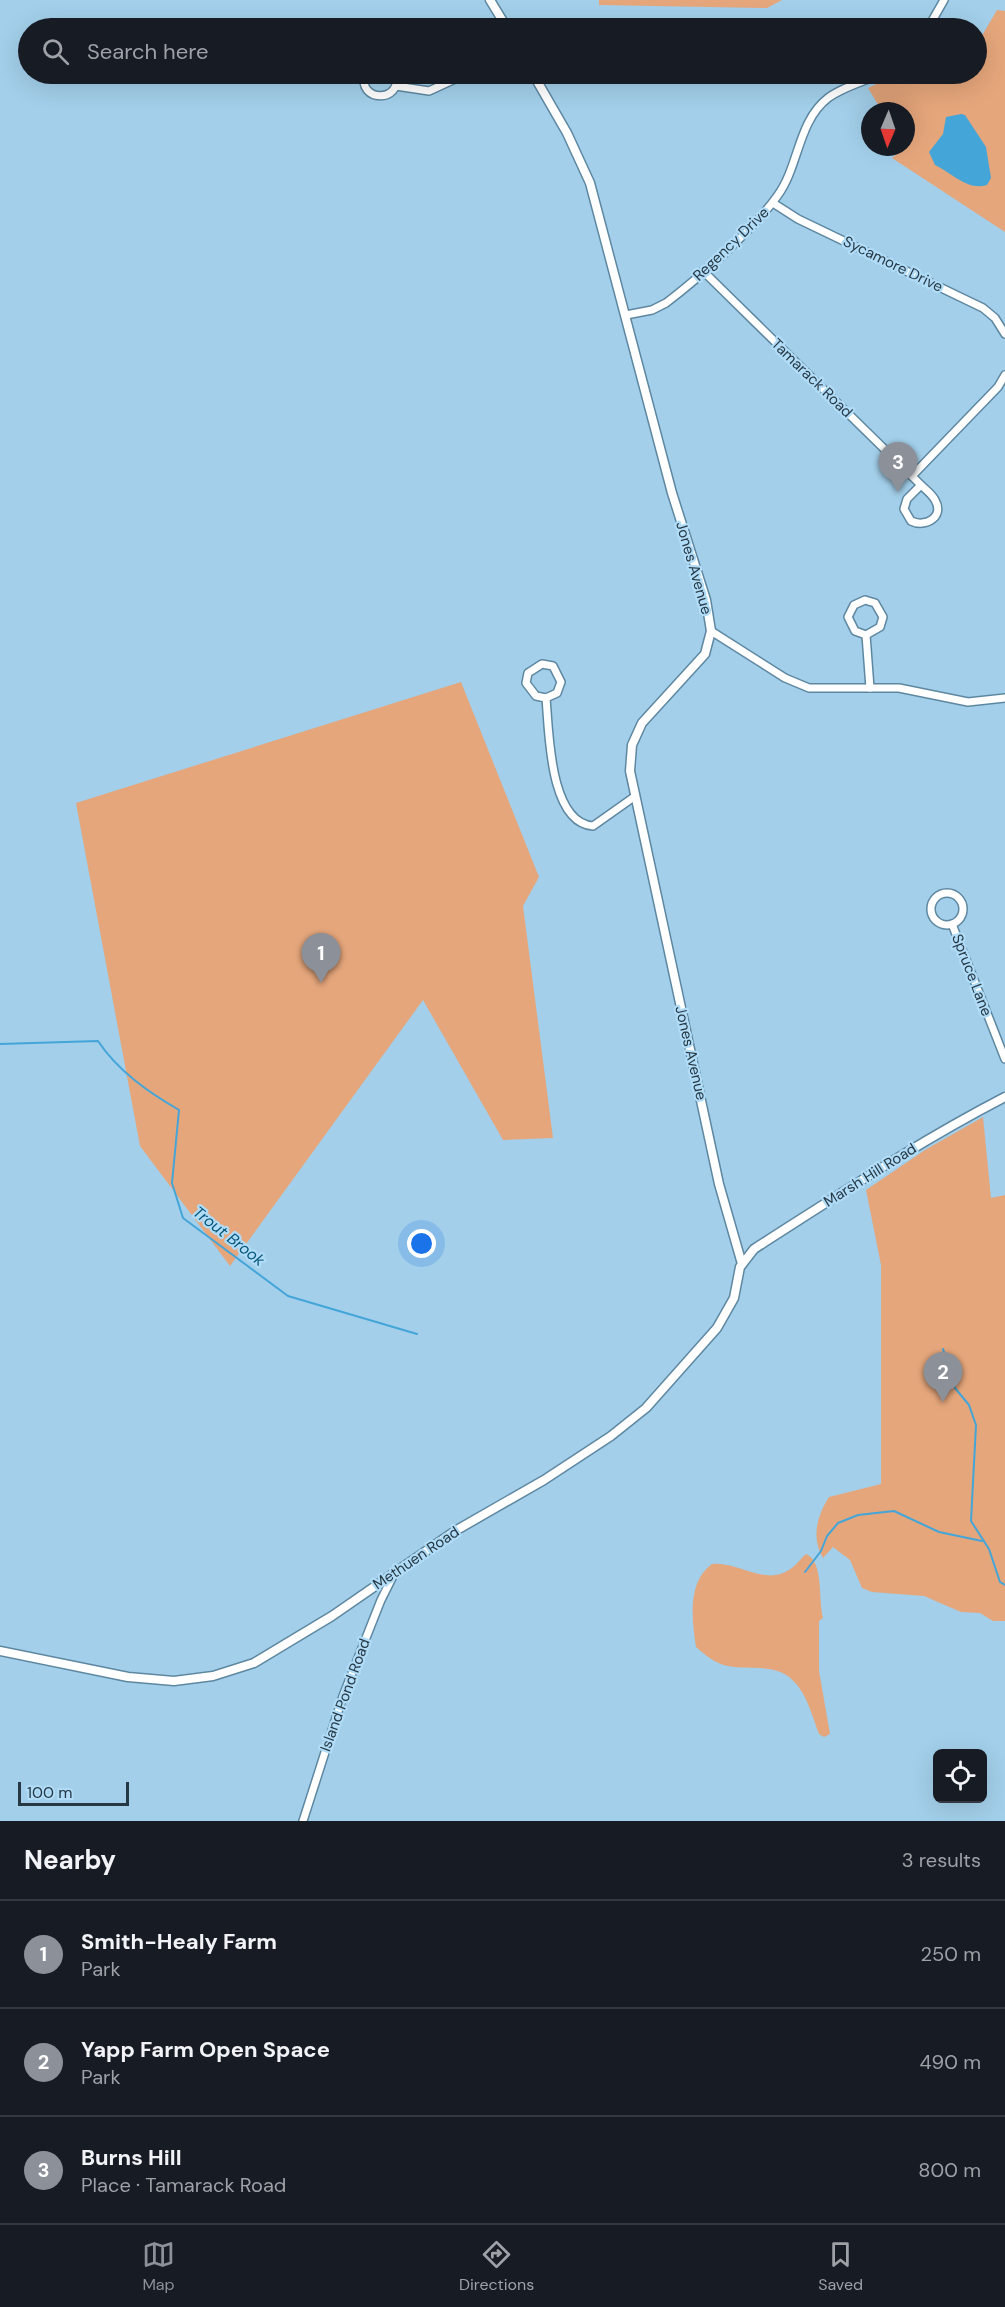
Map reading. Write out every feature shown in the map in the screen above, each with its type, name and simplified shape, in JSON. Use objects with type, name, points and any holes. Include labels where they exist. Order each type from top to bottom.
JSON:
[{"type":"street","points":[[490,0],[501,18]]},
{"type":"street","points":[[933,18],[944,0]]},
{"type":"street","points":[[364,84],[373,95],[386,96],[396,86],[429,92],[445,84]]},
{"type":"street","name":"Jones Avenue","points":[[538,84],[586,172],[672,493],[706,600],[711,631],[705,654],[659,701],[642,723],[632,745],[630,771],[719,1184],[742,1264]]},
{"type":"street","name":"Regency Drive","points":[[626,315],[652,310],[666,303],[703,271],[773,203],[787,181],[816,109],[831,96],[859,84]]},
{"type":"street","name":"Sycamore Drive","points":[[773,203],[798,219],[983,308],[995,318],[1005,334]]},
{"type":"street","name":"Tamarack Road","points":[[703,271],[912,476],[921,485],[935,500],[937,510],[930,522],[920,525],[911,521],[904,509],[907,499],[921,485]]},
{"type":"street","points":[[912,476],[998,387],[1005,375]]},
{"type":"street","points":[[865,600],[875,603],[883,617],[876,631],[866,635],[855,631],[849,621],[850,609],[865,600]]},
{"type":"street","points":[[711,631],[801,686],[816,690],[912,689],[968,702],[1005,698]]},
{"type":"street","points":[[866,635],[870,688]]},
{"type":"street","points":[[542,664],[553,666],[560,676],[557,693],[546,698],[536,696],[526,683],[528,673],[542,664]]},
{"type":"street","points":[[546,698],[552,765],[573,817],[586,825],[593,826],[634,797]]},
{"type":"street","name":"Spruce Lane","points":[[938,894],[954,894],[962,901],[963,912],[952,924],[941,924],[933,918],[931,902],[938,894]]},
{"type":"street","name":"Spruce Lane","points":[[952,924],[1005,1059]]},
{"type":"street","name":"Marsh Hill Road","points":[[742,1264],[754,1250],[891,1161],[953,1124],[1005,1097]]},
{"type":"street","name":"Methuen Road","points":[[0,1651],[128,1677],[174,1681],[213,1676],[254,1663],[332,1616],[455,1531],[544,1480],[611,1436],[646,1408],[717,1328],[734,1298],[742,1264]]},
{"type":"street","name":"Island Pond Road","points":[[303,1821],[343,1696],[381,1600],[395,1572]]},
{"type":"shaded area","points":[[599,0],[782,0],[767,8],[599,5]]},
{"type":"shaded area","points":[[997,10],[1005,11],[1005,232],[892,158],[915,156],[915,102],[877,102],[868,88],[877,84],[987,84],[987,27]]},
{"type":"shaded area","points":[[461,682],[539,877],[523,906],[553,1138],[503,1140],[423,1000],[230,1266],[140,1146],[76,803]]},
{"type":"shaded area","points":[[983,1117],[991,1198],[1005,1195],[1005,1621],[993,1621],[980,1613],[961,1612],[924,1596],[872,1592],[862,1588],[850,1560],[833,1547],[823,1558],[816,1535],[821,1512],[829,1497],[881,1484],[881,1265],[866,1190],[925,1150]]},
{"type":"shaded area","points":[[806,1554],[816,1564],[823,1618],[819,1621],[819,1671],[830,1734],[824,1737],[819,1734],[802,1691],[791,1678],[766,1668],[728,1666],[715,1661],[696,1647],[693,1625],[693,1602],[698,1581],[712,1564],[722,1564],[761,1574],[780,1574],[794,1567]]},
{"type":"water","points":[[965,115],[986,147],[991,178],[987,185],[973,186],[961,181],[935,165],[929,152],[943,134],[946,117]]},
{"type":"waterway","name":"Trout Brook","points":[[0,1044],[98,1041],[134,1080],[179,1110],[172,1183],[183,1218],[288,1296],[417,1334]]},
{"type":"waterway","points":[[943,1349],[955,1388],[969,1405],[976,1425],[971,1521],[989,1549],[1000,1582],[1005,1585]]},
{"type":"waterway","points":[[805,1572],[821,1551],[827,1536],[838,1523],[858,1515],[894,1511],[939,1532],[982,1541]]},
{"type":"place","name":"Burns Hill","points":[[898,492]]},
{"type":"place","name":"Smith-Healy Farm","points":[[321,983]]},
{"type":"place","name":"Yapp Farm Open Space","points":[[943,1402]]}]
